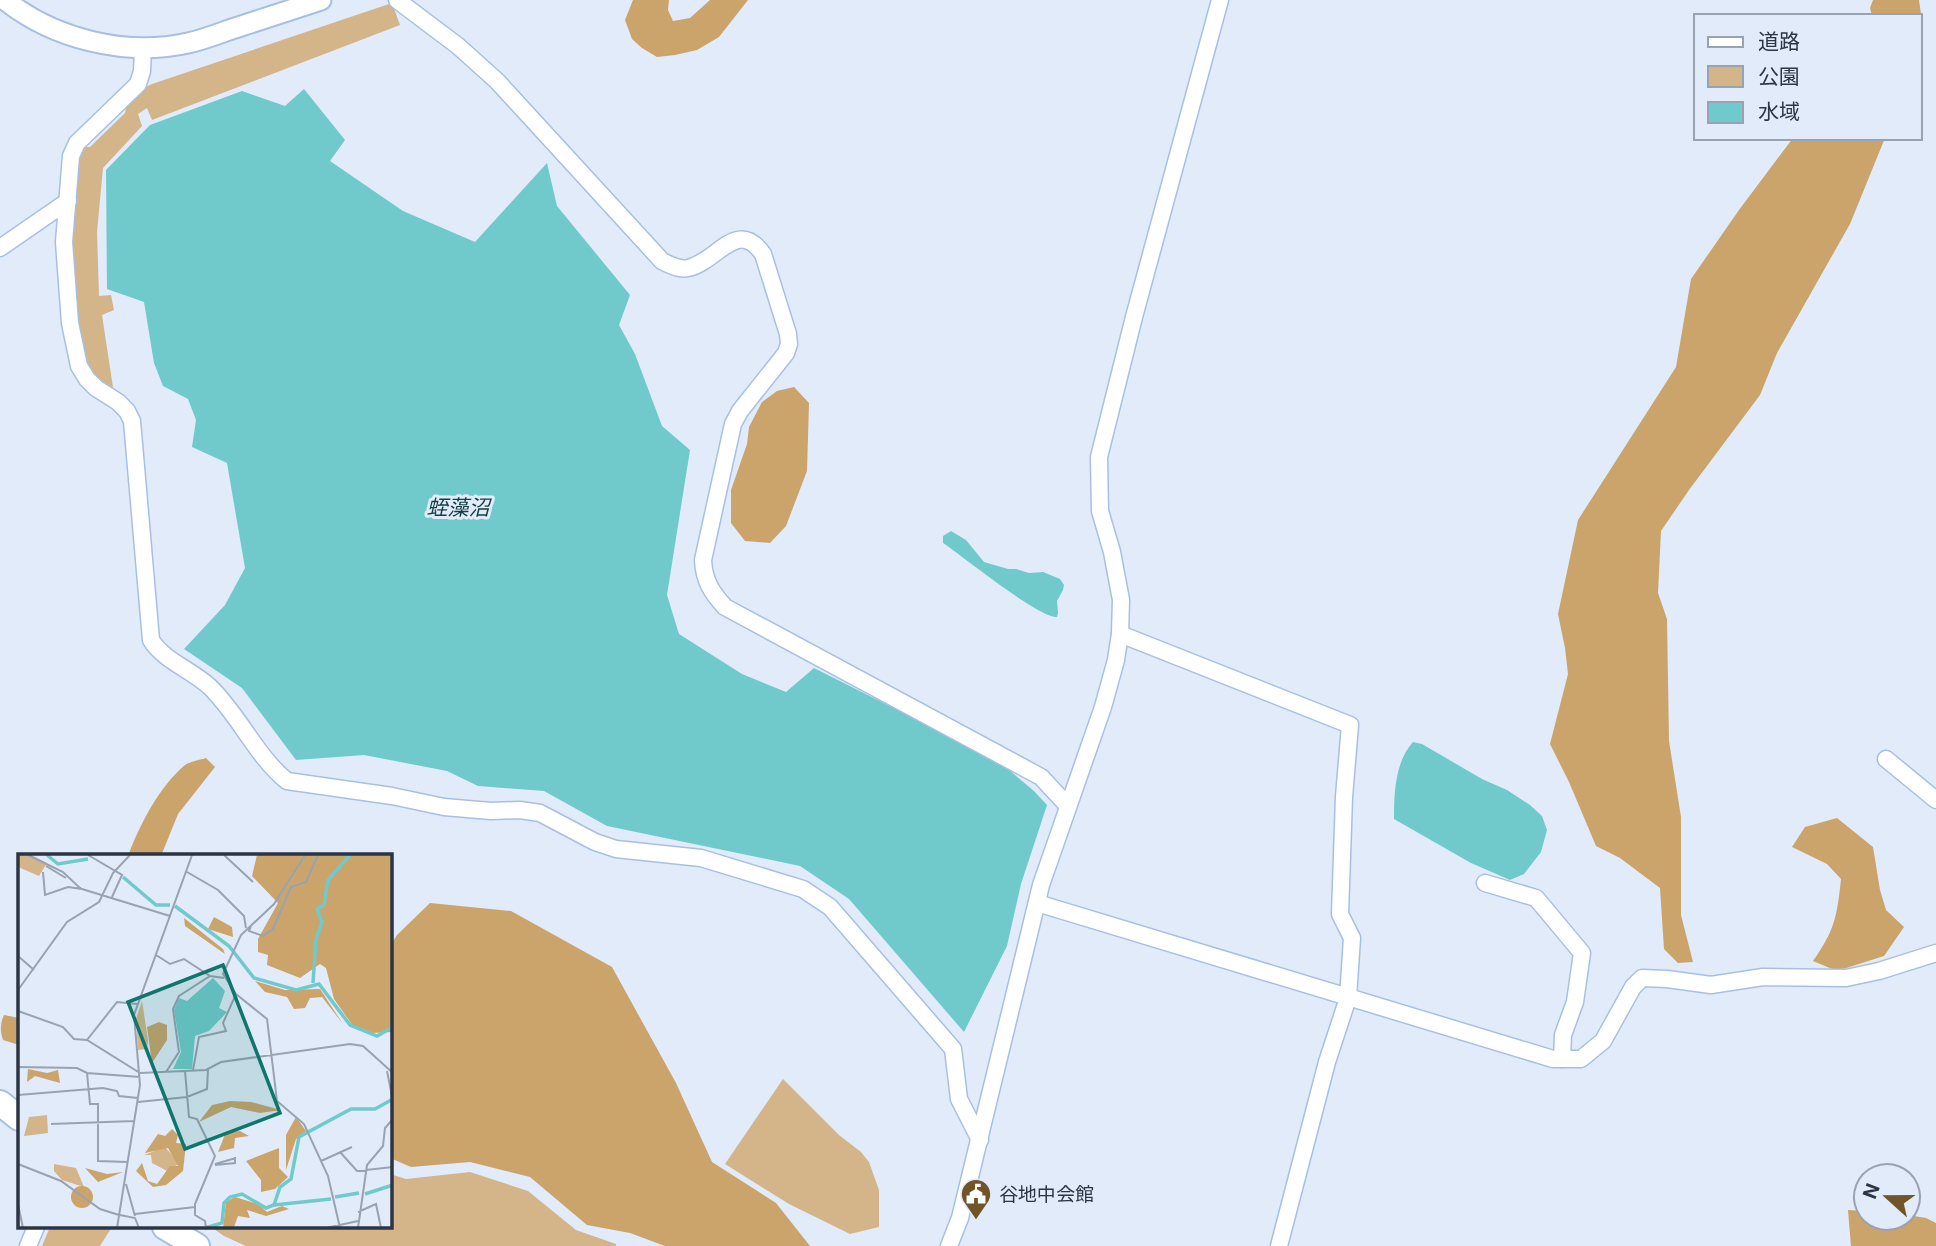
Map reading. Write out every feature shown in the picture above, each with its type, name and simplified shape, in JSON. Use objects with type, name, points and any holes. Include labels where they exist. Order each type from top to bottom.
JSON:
[{"type":"highway","points":[[0,1103],[18,1117]]},
{"type":"highway","points":[[167,1228],[197,1246]]},
{"type":"street","points":[[5,0],[19,11],[54,29],[101,44],[143,48],[187,44],[321,0]]},
{"type":"street","points":[[397,0],[458,46],[497,81],[662,261],[673,267],[687,268],[701,263],[735,240],[746,239],[755,243],[763,254],[789,344],[786,353],[740,411],[733,424],[703,560],[704,575],[712,593],[725,607],[1041,777],[1069,806]]},
{"type":"street","points":[[949,1246],[960,1218],[980,1140],[1041,885],[1103,707],[1116,660],[1121,600],[1112,552],[1100,511],[1098,457],[1220,0]]},
{"type":"street","points":[[143,48],[142,71],[138,83],[76,143],[71,156],[64,242],[70,323],[79,366],[96,388],[127,411],[132,421],[151,640],[158,650],[211,688],[237,718],[275,772],[287,781],[392,796],[444,807],[540,813],[595,842],[616,849],[701,858],[803,889],[830,907],[953,1049],[959,1099],[980,1140]]},
{"type":"street","points":[[0,248],[68,201]]},
{"type":"street","points":[[1120,634],[1350,725],[1344,797],[1340,914],[1352,938],[1348,998],[1327,1062],[1279,1246]]},
{"type":"street","points":[[1886,759],[1936,800]]},
{"type":"street","points":[[1485,883],[1536,898],[1581,953],[1575,1002],[1563,1035],[1562,1059]]},
{"type":"street","points":[[1037,903],[1553,1059],[1581,1059],[1604,1041],[1633,987],[1642,978],[1711,985],[1763,976],[1846,978],[1880,971],[1936,953]]},
{"type":"street","points":[[28,1246],[36,1228]]},
{"type":"green space","points":[[392,3],[400,25],[152,120],[147,108],[138,114],[142,126],[103,168],[97,232],[99,296],[111,295],[114,310],[102,315],[114,394],[89,372],[81,349],[73,281],[70,212],[82,147],[90,147],[125,113],[127,103],[139,90]]},
{"type":"green space","points":[[783,1079],[869,1162],[879,1190],[879,1227],[850,1234],[789,1204],[725,1164]]},
{"type":"green space","points":[[470,1172],[528,1191],[576,1230],[616,1246],[246,1246],[212,1228],[392,1228],[392,1175],[406,1179]]},
{"type":"green space","points":[[50,1228],[111,1228],[100,1246],[42,1246]]},
{"type":"shaded area","points":[[633,0],[669,0],[668,10],[673,21],[690,18],[710,0],[748,0],[719,37],[697,50],[657,57],[632,39],[625,20]]},
{"type":"shaded area","points":[[1873,0],[1919,0],[1921,14],[1872,14],[1870,8]]},
{"type":"shaded area","points":[[1792,140],[1884,140],[1850,224],[1777,353],[1760,395],[1661,531],[1658,593],[1667,619],[1669,741],[1681,817],[1681,915],[1693,962],[1678,963],[1664,949],[1660,888],[1620,858],[1596,846],[1550,744],[1568,674],[1558,614],[1578,520],[1676,367],[1691,279]]},
{"type":"shaded area","points":[[794,387],[809,403],[807,471],[786,526],[770,543],[745,541],[731,523],[731,490],[747,444],[749,427],[762,402],[777,391]]},
{"type":"shaded area","points":[[206,758],[215,767],[178,814],[162,854],[129,854],[144,819],[159,795],[185,765]]},
{"type":"shaded area","points":[[1837,818],[1873,847],[1886,910],[1904,927],[1884,956],[1837,971],[1813,961],[1834,922],[1841,879],[1827,864],[1792,847],[1805,827]]},
{"type":"shaded area","points":[[430,903],[511,911],[612,967],[676,1083],[712,1162],[776,1203],[810,1246],[665,1246],[630,1233],[587,1225],[530,1177],[470,1162],[411,1167],[392,1159],[392,943]]},
{"type":"shaded area","points":[[4,1015],[18,1018],[18,1045],[3,1040]]},
{"type":"shaded area","points":[[1848,1210],[1852,1210],[1852,1232],[1922,1232],[1922,1217],[1936,1223],[1936,1246],[1851,1246]]},
{"type":"water","name":"蛭藻沼","points":[[304,89],[345,140],[330,161],[403,211],[475,242],[547,163],[557,206],[630,295],[619,325],[635,354],[662,426],[690,450],[667,595],[679,634],[742,674],[786,692],[814,668],[997,760],[1047,805],[1021,884],[1007,946],[964,1032],[849,899],[800,866],[607,826],[544,791],[478,786],[447,771],[364,755],[296,760],[242,688],[184,649],[225,605],[245,568],[227,463],[192,447],[196,420],[188,399],[163,386],[154,363],[144,302],[107,289],[106,170],[150,125],[242,91],[285,106]]},
{"type":"water","points":[[951,531],[966,540],[984,562],[1029,573],[1043,572],[1060,579],[1064,585],[1057,601],[1057,617],[1018,597],[943,543],[943,536]]},
{"type":"water","points":[[1413,742],[1422,744],[1482,779],[1507,790],[1542,816],[1547,830],[1541,852],[1524,874],[1510,880],[1471,863],[1394,819],[1399,768]]},
{"type":"place","name":"谷地中会館","points":[[976,1221]]}]
